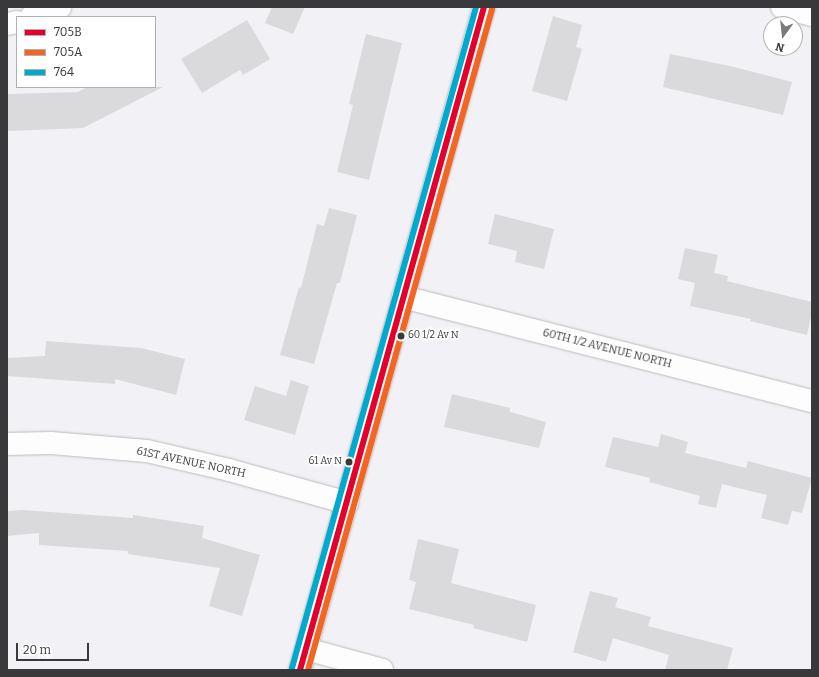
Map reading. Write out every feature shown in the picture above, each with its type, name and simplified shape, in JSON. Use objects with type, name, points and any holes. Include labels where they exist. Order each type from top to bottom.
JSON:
[{"type":"street","points":[[34,16],[60,7]]},
{"type":"street","points":[[382,670],[303,660],[348,503],[403,297],[484,7]]},
{"type":"street","points":[[782,7],[812,15]]},
{"type":"street","name":"60TH 1/2 AVENUE NORTH","points":[[403,297],[812,401]]},
{"type":"street","name":"61ST AVENUE NORTH","points":[[7,444],[51,442],[147,451],[229,470],[348,503]]},
{"type":"building","points":[[272,7],[305,7],[293,34],[265,23]]},
{"type":"building","points":[[553,16],[582,25],[576,47],[582,49],[567,101],[532,91]]},
{"type":"building","points":[[247,20],[270,59],[243,75],[240,70],[202,93],[181,59]]},
{"type":"building","points":[[366,34],[402,43],[369,180],[337,172],[353,105],[349,104]]},
{"type":"building","points":[[670,54],[730,66],[792,82],[783,115],[663,87]]},
{"type":"building","points":[[163,87],[83,128],[8,131],[7,94],[78,92],[85,88]]},
{"type":"building","points":[[329,208],[357,215],[340,283],[337,283],[314,364],[280,355],[299,287],[301,288],[317,224],[324,226]]},
{"type":"building","points":[[495,214],[554,229],[544,269],[515,262],[517,251],[488,244]]},
{"type":"building","points":[[685,248],[718,255],[714,273],[728,276],[727,281],[812,302],[812,312],[807,335],[750,321],[751,319],[690,306],[695,283],[678,279]]},
{"type":"building","points":[[46,341],[141,348],[185,359],[176,395],[115,379],[115,384],[7,376],[7,358],[45,356]]},
{"type":"building","points":[[291,380],[309,386],[295,435],[244,420],[255,386],[286,396]]},
{"type":"building","points":[[452,394],[510,408],[510,412],[546,422],[539,448],[444,427]]},
{"type":"building","points":[[661,434],[688,442],[685,453],[746,468],[748,461],[812,478],[802,513],[792,511],[788,525],[761,518],[767,495],[722,484],[716,508],[698,504],[700,496],[649,482],[650,478],[605,467],[613,437],[658,447]]},
{"type":"building","points":[[23,510],[133,518],[133,515],[204,526],[202,538],[260,555],[242,616],[209,606],[220,568],[128,554],[128,551],[39,545],[39,533],[7,536],[7,511]]},
{"type":"building","points":[[418,539],[459,549],[451,583],[536,605],[527,642],[473,628],[474,625],[409,609],[416,582],[409,580]]},
{"type":"building","points":[[590,591],[618,598],[615,607],[651,617],[648,626],[733,648],[727,670],[665,670],[669,655],[613,638],[606,662],[573,652]]},
{"type":"transit line","name":"764","points":[[292,668],[476,7]]},
{"type":"transit line","name":"705B","points":[[300,670],[484,7]]},
{"type":"transit line","name":"705A","points":[[308,670],[492,9]]},
{"type":"place","name":"60 1/2 Av N","points":[[401,336]]},
{"type":"place","name":"61 Av N","points":[[349,462]]}]
